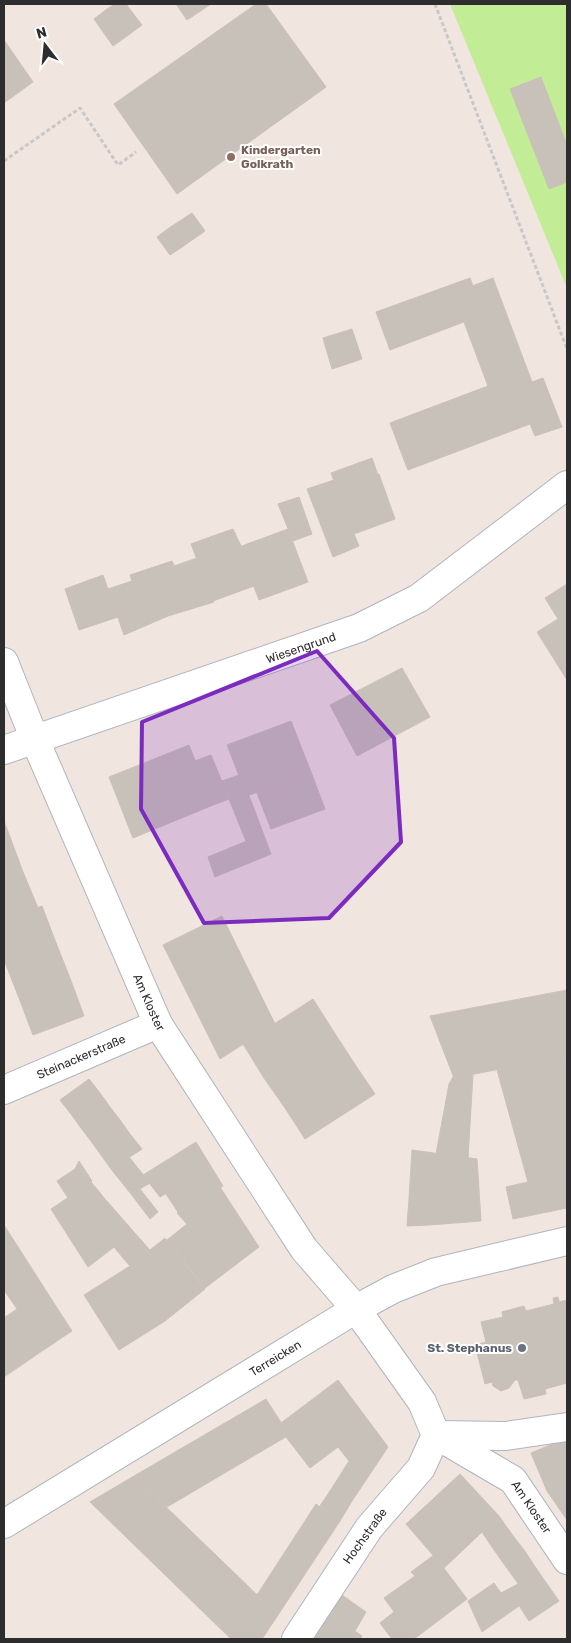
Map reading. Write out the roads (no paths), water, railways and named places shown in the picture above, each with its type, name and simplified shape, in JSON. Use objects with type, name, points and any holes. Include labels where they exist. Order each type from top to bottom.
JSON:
[{"type":"street","name":"Wiesengrund","points":[[4,750],[359,628],[418,598],[567,485]]},
{"type":"street","name":"Am Kloster","points":[[4,662],[35,740],[158,1024],[304,1249],[356,1309],[422,1402],[436,1435],[513,1480],[567,1560]]},
{"type":"street","name":"Steinackerstraße","points":[[4,1090],[158,1024]]},
{"type":"street","name":"Terreicken","points":[[4,1524],[356,1309],[393,1289],[436,1272],[567,1241]]},
{"type":"street","points":[[436,1435],[506,1436],[567,1427]]},
{"type":"street","name":"Hochstraße","points":[[296,1639],[368,1528],[421,1468],[436,1435]]},
{"type":"place","name":"Kindergarten Golkrath","points":[[231,157]]},
{"type":"place","name":"St. Stephanus","points":[[522,1348]]}]
